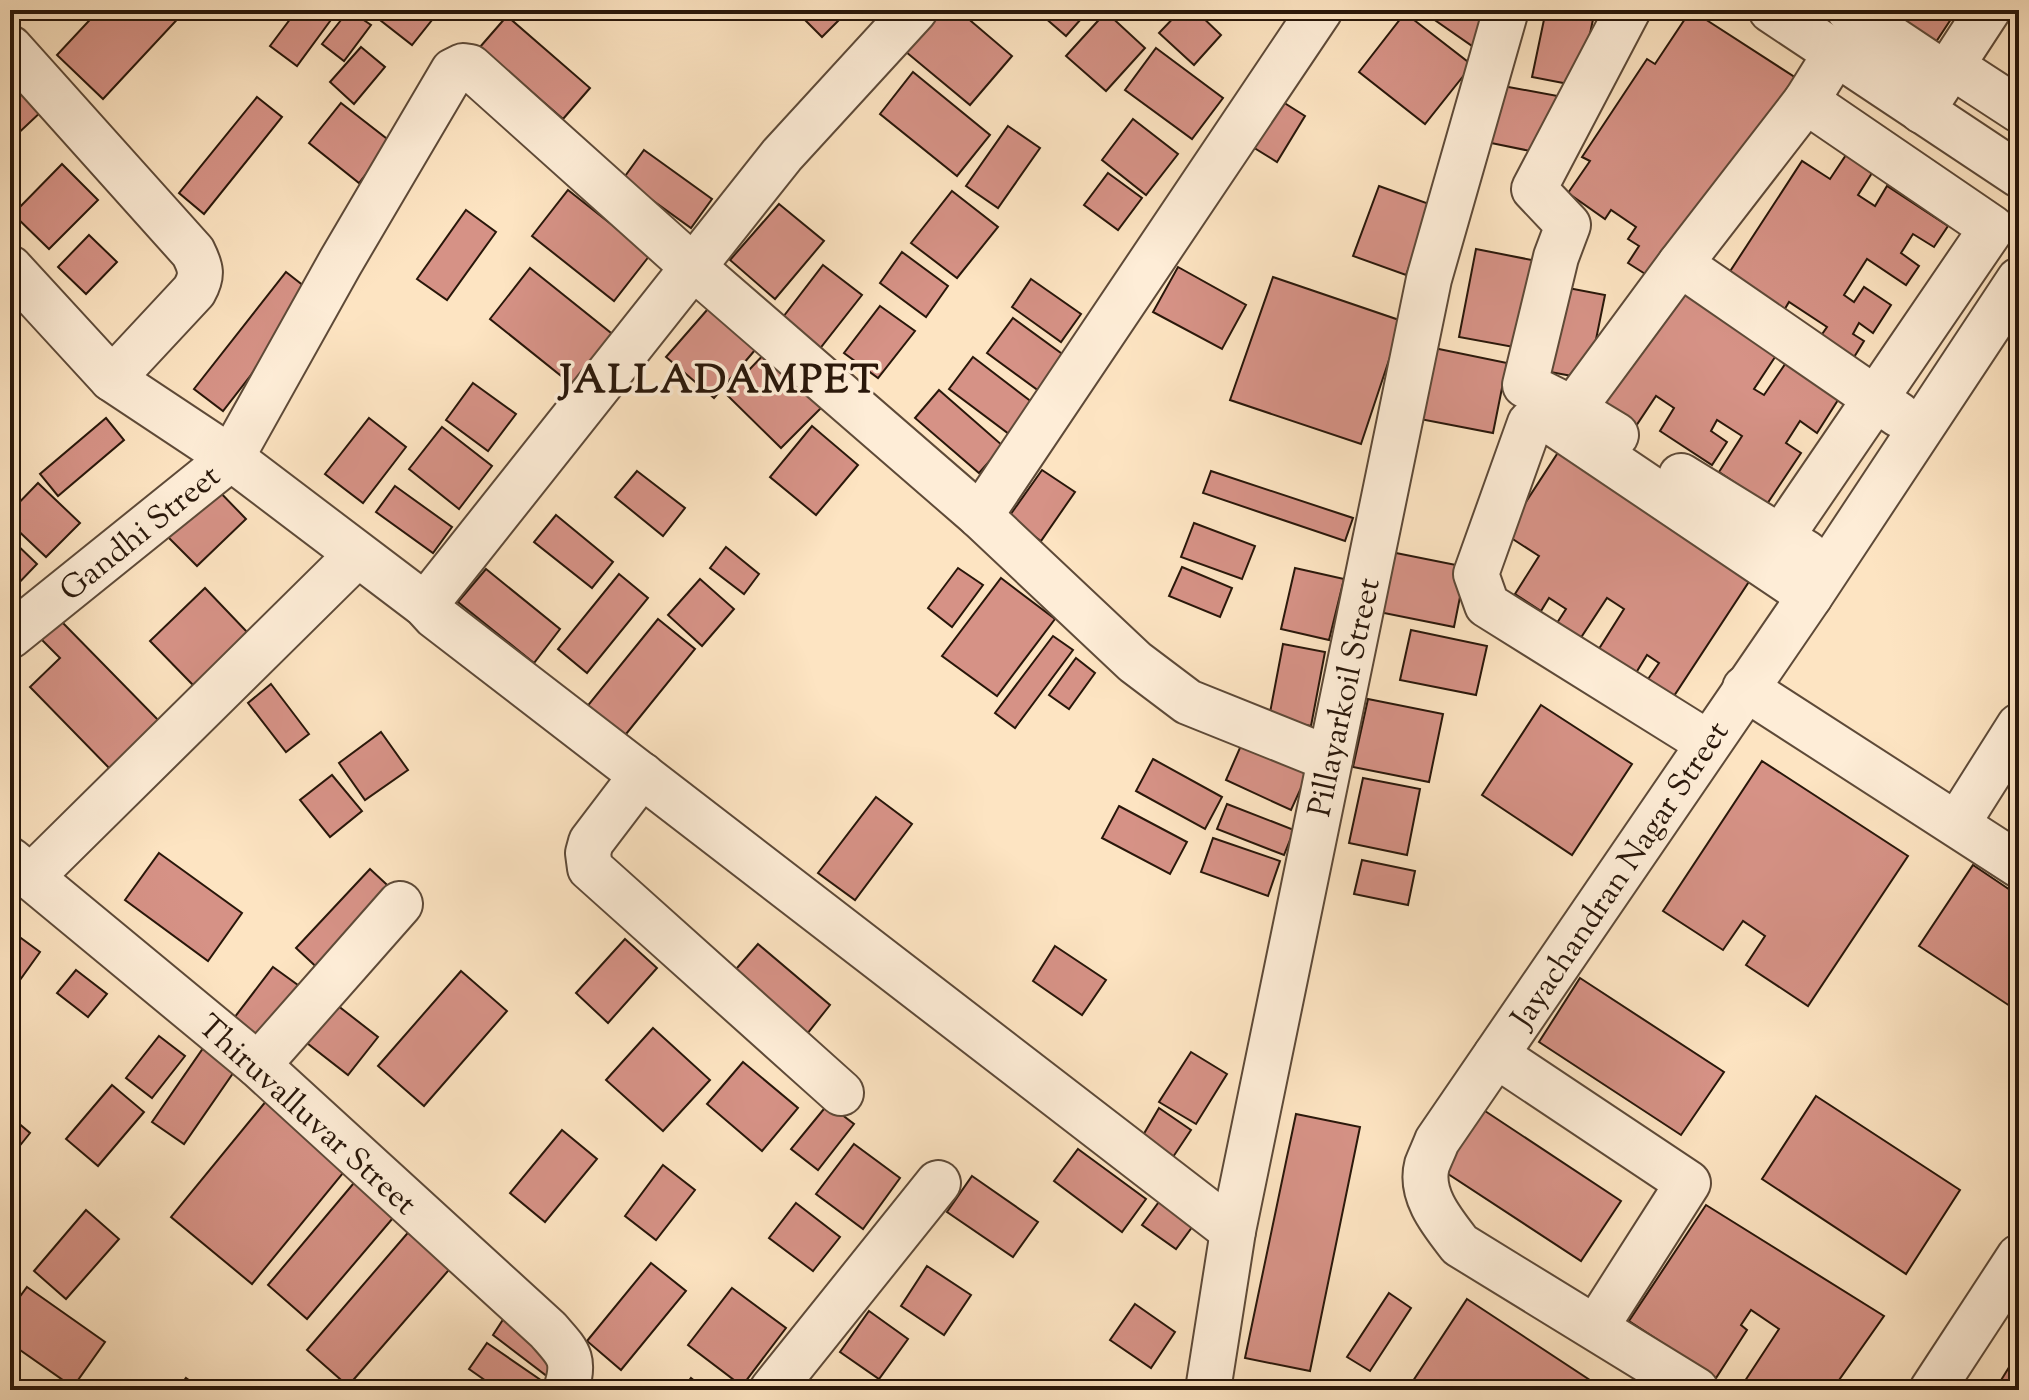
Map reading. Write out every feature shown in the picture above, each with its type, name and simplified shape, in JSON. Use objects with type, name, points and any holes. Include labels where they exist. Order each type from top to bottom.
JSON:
[{"type":"street","points":[[425,605],[782,155],[915,10]]},
{"type":"street","points":[[980,516],[1320,10]]},
{"type":"street","name":"Pillayarkoil Street","points":[[1208,1390],[1233,1231],[1429,279],[1506,10]]},
{"type":"street","points":[[1628,10],[1534,189],[1568,225],[1556,257],[1525,385],[1573,409],[1781,537],[1819,582]]},
{"type":"street","points":[[1849,10],[2019,110]]},
{"type":"street","points":[[1942,66],[1970,10]]},
{"type":"street","points":[[1916,106],[1942,66],[1988,10]]},
{"type":"street","points":[[1573,409],[1806,101],[1813,26]]},
{"type":"street","points":[[1813,26],[1916,106],[2019,175]]},
{"type":"street","points":[[10,48],[193,252],[200,265],[194,291],[112,379]]},
{"type":"street","points":[[231,458],[453,71],[463,66],[470,67],[693,267],[980,516],[1135,662],[1188,702],[1330,759]]},
{"type":"street","points":[[1781,537],[1992,228],[1806,101]]},
{"type":"street","points":[[1680,264],[1921,430]]},
{"type":"street","points":[[10,268],[112,379],[231,458],[425,605],[435,616],[1233,1231]]},
{"type":"street","name":"Jayachandran Nagar Street","points":[[1696,1390],[1460,1245],[1441,1220],[1427,1191],[1427,1167],[1437,1141],[1819,582],[2019,280]]},
{"type":"street","points":[[1708,743],[1487,605],[1476,574],[1530,423],[1540,414],[1819,582]]},
{"type":"street","name":"Gandhi Street","points":[[10,636],[231,458]]},
{"type":"street","points":[[20,868],[357,555]]},
{"type":"street","points":[[1745,688],[2019,865]]},
{"type":"street","points":[[1957,824],[2019,726]]},
{"type":"street","points":[[642,775],[591,842],[588,853],[590,868],[841,1093]]},
{"type":"street","name":"Thiruvalluvar Street","points":[[20,868],[258,1065],[548,1330],[568,1352],[572,1372],[566,1390]]},
{"type":"street","points":[[258,1065],[400,904]]},
{"type":"street","points":[[1496,1055],[1688,1183],[1596,1327]]},
{"type":"street","points":[[772,1390],[938,1183]]},
{"type":"street","points":[[1935,1389],[2019,1257]]},
{"type":"building","points":[[99,10],[186,10],[103,99],[57,55]]},
{"type":"building","points":[[297,10],[332,10],[336,13],[297,66],[270,46]]},
{"type":"building","points":[[349,10],[371,25],[344,61],[322,44]]},
{"type":"building","points":[[388,10],[440,10],[412,45],[380,20]]},
{"type":"building","points":[[795,10],[849,10],[822,37]]},
{"type":"building","points":[[932,10],[958,10],[1012,56],[970,105],[900,47]]},
{"type":"building","points":[[1036,10],[1089,10],[1066,36]]},
{"type":"building","points":[[1181,10],[1195,10],[1221,35],[1194,65],[1159,33]]},
{"type":"building","points":[[1433,10],[1502,10],[1475,48],[1429,16]]},
{"type":"building","points":[[1546,10],[1595,10],[1579,86],[1532,77]]},
{"type":"building","points":[[1691,10],[1807,85],[1650,277],[1628,263],[1639,246],[1628,239],[1636,227],[1611,210],[1605,219],[1568,193],[1590,161],[1582,157],[1647,59],[1655,64]]},
{"type":"building","points":[[1870,10],[1957,10],[1930,51]]},
{"type":"building","points":[[1106,12],[1145,48],[1106,91],[1066,56]]},
{"type":"building","points":[[1405,13],[1472,65],[1425,124],[1359,72]]},
{"type":"building","points":[[507,16],[590,88],[563,119],[480,47]]},
{"type":"building","points":[[361,47],[385,67],[354,104],[330,82]]},
{"type":"building","points":[[1156,48],[1223,98],[1192,139],[1125,90]]},
{"type":"building","points":[[913,72],[990,135],[957,176],[880,114]]},
{"type":"building","points":[[10,75],[44,109],[10,141]]},
{"type":"building","points":[[1503,86],[1563,97],[1550,155],[1491,143]]},
{"type":"building","points":[[1267,92],[1305,116],[1277,162],[1238,138]]},
{"type":"building","points":[[257,97],[282,117],[204,214],[179,193]]},
{"type":"building","points":[[341,103],[391,142],[359,183],[309,143]]},
{"type":"building","points":[[1133,119],[1178,154],[1146,195],[1102,160]]},
{"type":"building","points":[[1008,126],[1040,148],[998,208],[966,186]]},
{"type":"building","points":[[644,150],[712,199],[691,228],[623,179]]},
{"type":"building","points":[[1846,155],[1872,173],[1858,195],[1875,206],[1887,186],[1948,226],[1934,247],[1913,234],[1901,253],[1919,266],[1906,285],[1867,259],[1844,295],[1854,302],[1864,287],[1891,305],[1873,333],[1859,323],[1853,334],[1864,341],[1851,362],[1818,340],[1827,327],[1789,302],[1783,312],[1727,276],[1802,161],[1830,179]]},
{"type":"building","points":[[62,164],[98,200],[49,249],[13,214]]},
{"type":"building","points":[[1108,173],[1142,198],[1118,230],[1084,205]]},
{"type":"building","points":[[1379,186],[1432,205],[1406,275],[1353,256]]},
{"type":"building","points":[[568,190],[650,255],[614,301],[532,236]]},
{"type":"building","points":[[952,191],[998,227],[957,278],[911,243]]},
{"type":"building","points":[[779,204],[824,241],[775,299],[730,260]]},
{"type":"building","points":[[466,210],[496,232],[447,300],[417,279]]},
{"type":"building","points":[[89,235],[117,262],[86,294],[58,267]]},
{"type":"building","points":[[1476,249],[1547,263],[1530,350],[1459,337]]},
{"type":"building","points":[[902,252],[948,286],[926,317],[880,283]]},
{"type":"building","points":[[823,265],[862,295],[818,351],[780,321]]},
{"type":"building","points":[[1178,267],[1246,305],[1222,349],[1153,312]]},
{"type":"building","points":[[530,268],[621,341],[580,391],[490,319]]},
{"type":"building","points":[[286,272],[314,294],[223,411],[194,389]]},
{"type":"building","points":[[1678,276],[1783,345],[1754,389],[1764,395],[1792,354],[1845,389],[1817,433],[1800,421],[1786,443],[1801,453],[1767,504],[1719,472],[1742,436],[1717,420],[1711,431],[1727,442],[1712,465],[1660,431],[1674,408],[1656,396],[1630,435],[1591,409]]},
{"type":"building","points":[[1273,277],[1402,321],[1361,444],[1230,400]]},
{"type":"building","points":[[1031,279],[1081,314],[1061,342],[1012,307]]},
{"type":"building","points":[[1563,287],[1605,295],[1588,379],[1545,371]]},
{"type":"building","points":[[714,302],[761,343],[714,398],[666,357]]},
{"type":"building","points":[[880,306],[915,331],[878,378],[844,353]]},
{"type":"building","points":[[1013,318],[1065,356],[1039,391],[987,353]]},
{"type":"building","points":[[770,348],[826,403],[781,448],[726,394]]},
{"type":"building","points":[[1434,348],[1507,363],[1493,433],[1420,419]]},
{"type":"building","points":[[973,357],[1037,406],[1013,437],[949,389]]},
{"type":"building","points":[[473,383],[516,414],[488,451],[446,420]]},
{"type":"building","points":[[939,390],[1003,446],[979,473],[915,418]]},
{"type":"building","points":[[106,418],[124,440],[58,496],[40,474]]},
{"type":"building","points":[[369,418],[406,447],[363,503],[325,474]]},
{"type":"building","points":[[812,426],[858,465],[816,515],[770,477]]},
{"type":"building","points":[[442,427],[492,466],[459,509],[409,469]]},
{"type":"building","points":[[1561,448],[1754,574],[1670,702],[1644,685],[1659,663],[1647,655],[1634,676],[1597,652],[1624,609],[1607,598],[1580,639],[1557,623],[1566,609],[1549,598],[1541,611],[1515,594],[1539,556],[1505,534]]},
{"type":"building","points":[[1042,470],[1075,492],[1041,541],[1008,518]]},
{"type":"building","points":[[637,471],[685,508],[663,536],[615,497]]},
{"type":"building","points":[[1211,471],[1353,518],[1345,541],[1203,493]]},
{"type":"building","points":[[38,483],[80,523],[46,557],[10,523],[10,512]]},
{"type":"building","points":[[213,485],[246,519],[197,566],[164,533]]},
{"type":"building","points":[[395,486],[452,527],[433,553],[376,512]]},
{"type":"building","points":[[556,515],[613,562],[592,588],[534,542]]},
{"type":"building","points":[[1194,523],[1255,546],[1242,579],[1181,557]]},
{"type":"building","points":[[10,538],[37,564],[14,588],[10,585]]},
{"type":"building","points":[[726,547],[759,574],[744,594],[710,568]]},
{"type":"building","points":[[1386,551],[1466,567],[1454,627],[1374,611]]},
{"type":"building","points":[[1182,567],[1232,588],[1220,617],[1169,596]]},
{"type":"building","points":[[958,568],[983,585],[952,627],[928,608]]},
{"type":"building","points":[[1295,568],[1344,579],[1329,640],[1281,629]]},
{"type":"building","points":[[486,569],[560,629],[534,663],[458,602]]},
{"type":"building","points":[[619,574],[648,598],[587,673],[558,649]]},
{"type":"building","points":[[1001,578],[1055,619],[997,696],[942,656]]},
{"type":"building","points":[[700,579],[734,609],[702,646],[668,615]]},
{"type":"building","points":[[205,588],[248,633],[193,685],[150,641]]},
{"type":"building","points":[[658,619],[695,649],[622,739],[585,709]]},
{"type":"building","points":[[60,620],[163,725],[114,773],[30,687],[60,658],[41,639]]},
{"type":"building","points":[[1411,630],[1487,646],[1476,695],[1400,680]]},
{"type":"building","points":[[1053,636],[1073,650],[1015,728],[995,713]]},
{"type":"building","points":[[1283,644],[1325,652],[1311,726],[1269,718]]},
{"type":"building","points":[[1076,658],[1095,673],[1069,709],[1049,695]]},
{"type":"building","points":[[271,684],[309,734],[286,752],[248,703]]},
{"type":"building","points":[[1368,699],[1443,714],[1429,782],[1353,767]]},
{"type":"building","points":[[1541,705],[1632,764],[1572,855],[1482,795]]},
{"type":"building","points":[[381,732],[408,770],[365,800],[339,763]]},
{"type":"building","points":[[1246,734],[1312,764],[1291,810],[1226,780]]},
{"type":"building","points":[[1153,759],[1222,797],[1205,829],[1136,791]]},
{"type":"building","points":[[1762,761],[1908,856],[1808,1006],[1746,965],[1765,936],[1743,921],[1723,950],[1663,911]]},
{"type":"building","points":[[332,775],[362,811],[330,837],[300,800]]},
{"type":"building","points":[[1363,778],[1420,789],[1407,855],[1349,843]]},
{"type":"building","points":[[876,797],[912,824],[855,900],[818,873]]},
{"type":"building","points":[[1227,804],[1294,830],[1284,855],[1217,829]]},
{"type":"building","points":[[1119,806],[1187,842],[1170,874],[1102,838]]},
{"type":"building","points":[[1213,838],[1280,861],[1268,896],[1201,872]]},
{"type":"building","points":[[159,853],[242,913],[208,961],[125,900]]},
{"type":"building","points":[[1362,860],[1415,871],[1408,905],[1354,894]]},
{"type":"building","points":[[1973,865],[2019,896],[2019,1012],[1919,946]]},
{"type":"building","points":[[370,869],[398,895],[324,974],[296,948]]},
{"type":"building","points":[[10,930],[40,952],[10,994]]},
{"type":"building","points":[[625,939],[657,968],[608,1023],[576,993]]},
{"type":"building","points":[[758,944],[830,1005],[803,1039],[730,976]]},
{"type":"building","points":[[1055,946],[1106,980],[1082,1015],[1033,981]]},
{"type":"building","points":[[273,967],[302,988],[259,1044],[231,1022]]},
{"type":"building","points":[[76,970],[107,994],[88,1017],[57,993]]},
{"type":"building","points":[[461,971],[507,1011],[424,1106],[378,1066]]},
{"type":"building","points":[[1580,978],[1724,1072],[1681,1135],[1539,1042]]},
{"type":"building","points":[[328,998],[378,1037],[348,1075],[298,1036]]},
{"type":"building","points":[[653,1028],[710,1080],[663,1131],[606,1080]]},
{"type":"building","points":[[159,1036],[185,1056],[152,1098],[126,1078]]},
{"type":"building","points":[[206,1044],[238,1066],[184,1144],[152,1122]]},
{"type":"building","points":[[1191,1052],[1227,1074],[1196,1124],[1159,1102]]},
{"type":"building","points":[[743,1062],[798,1108],[762,1151],[707,1104]]},
{"type":"building","points":[[112,1085],[144,1112],[98,1166],[66,1139]]},
{"type":"building","points":[[276,1089],[357,1156],[252,1284],[171,1217]]},
{"type":"building","points":[[1816,1096],[1960,1190],[1906,1274],[1762,1179]]},
{"type":"building","points":[[828,1104],[854,1124],[818,1170],[791,1149]]},
{"type":"building","points":[[1159,1108],[1191,1130],[1173,1157],[1142,1137]]},
{"type":"building","points":[[1482,1109],[1621,1201],[1581,1261],[1442,1170]]},
{"type":"building","points":[[1296,1114],[1360,1127],[1310,1371],[1245,1358]]},
{"type":"building","points":[[10,1116],[30,1133],[10,1158]]},
{"type":"building","points":[[562,1130],[597,1159],[545,1222],[510,1193]]},
{"type":"building","points":[[854,1144],[900,1178],[863,1229],[816,1194]]},
{"type":"building","points":[[1078,1149],[1146,1199],[1122,1232],[1054,1181]]},
{"type":"building","points":[[663,1165],[695,1190],[656,1240],[625,1216]]},
{"type":"building","points":[[364,1171],[404,1205],[307,1319],[268,1285]]},
{"type":"building","points":[[972,1176],[1038,1222],[1013,1257],[947,1212]]},
{"type":"building","points":[[1164,1195],[1198,1219],[1176,1249],[1142,1225]]},
{"type":"building","points":[[796,1203],[840,1237],[813,1271],[769,1238]]},
{"type":"building","points":[[1706,1205],[1884,1316],[1832,1390],[1739,1390],[1779,1329],[1751,1310],[1741,1325],[1747,1330],[1716,1378],[1629,1321]]},
{"type":"building","points":[[86,1210],[119,1239],[66,1299],[34,1271]]},
{"type":"building","points":[[412,1228],[454,1264],[348,1386],[307,1350]]},
{"type":"building","points":[[651,1263],[686,1291],[621,1370],[587,1341]]},
{"type":"building","points":[[927,1266],[971,1295],[944,1335],[901,1306]]},
{"type":"building","points":[[27,1287],[105,1342],[73,1387],[10,1343],[10,1310]]},
{"type":"building","points":[[732,1288],[786,1328],[742,1386],[688,1345]]},
{"type":"building","points":[[1389,1293],[1411,1308],[1370,1371],[1347,1357]]},
{"type":"building","points":[[1467,1299],[1605,1390],[1407,1390]]},
{"type":"building","points":[[1135,1304],[1175,1332],[1151,1368],[1110,1340]]},
{"type":"building","points":[[869,1311],[908,1339],[879,1379],[840,1352]]},
{"type":"building","points":[[506,1315],[567,1360],[552,1380],[493,1335]]},
{"type":"building","points":[[487,1343],[548,1385],[545,1390],[499,1390],[469,1369]]},
{"type":"building","points":[[2019,1351],[2019,1390],[1995,1390]]},
{"type":"building","points":[[186,1378],[203,1390],[177,1390]]},
{"type":"building","points":[[691,1378],[706,1390],[682,1390]]},
{"type":"district","name":"JALLADAMPET","points":[[720,378]]}]
